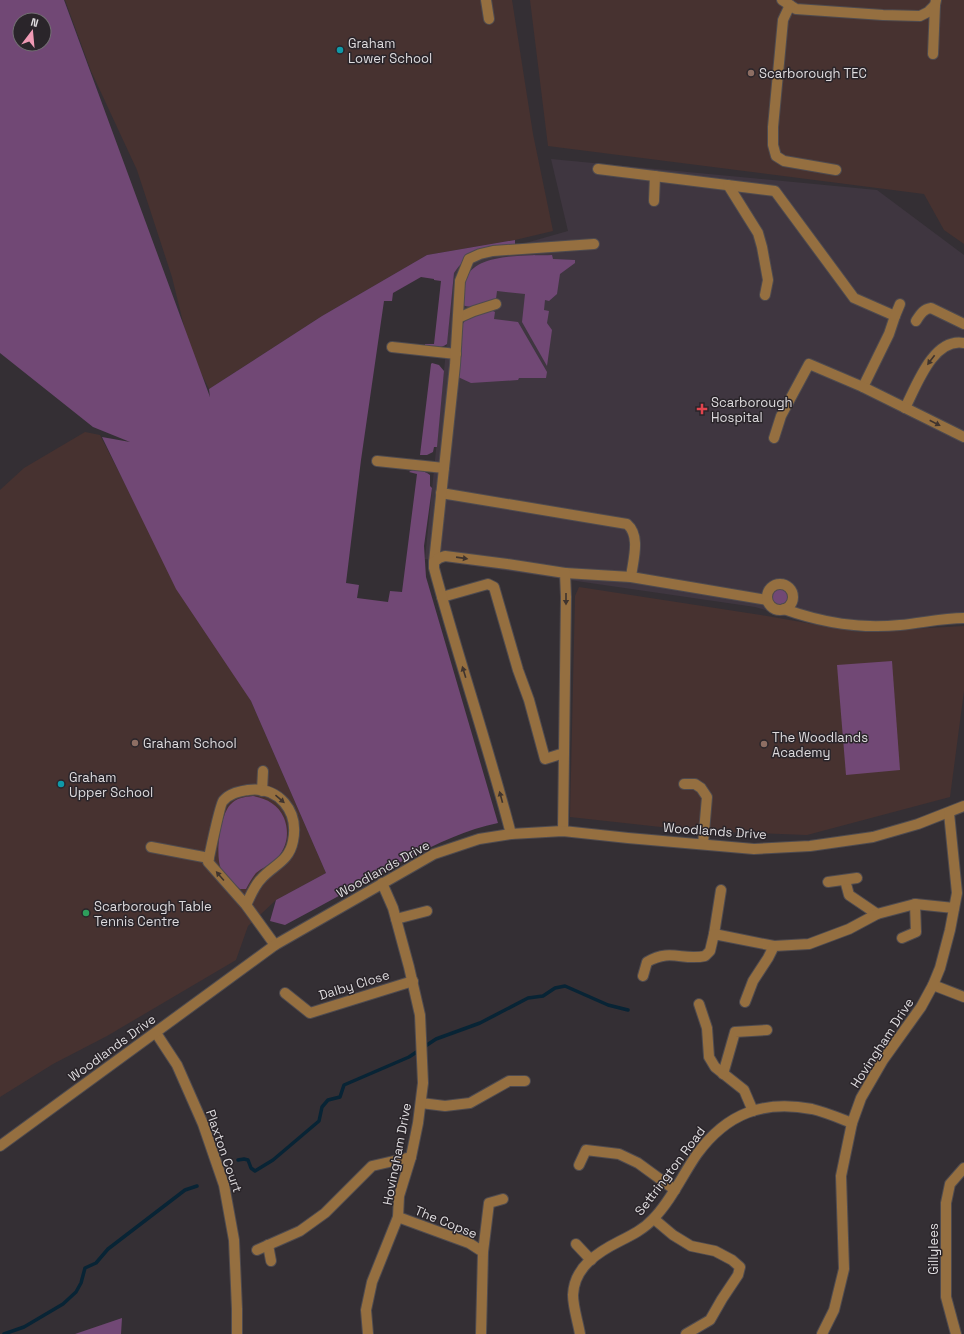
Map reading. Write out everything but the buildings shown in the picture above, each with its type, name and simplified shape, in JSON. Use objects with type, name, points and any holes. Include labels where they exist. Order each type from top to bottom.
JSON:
[{"type":"street","points":[[486,0],[489,19]]},
{"type":"street","points":[[836,170],[784,161],[776,156],[772,145],[783,20],[786,3],[796,9],[920,16],[928,12],[935,3]]},
{"type":"street","points":[[933,54],[935,3]]},
{"type":"street","points":[[598,169],[775,191],[854,298],[895,316]]},
{"type":"street","points":[[654,201],[655,176]]},
{"type":"street","points":[[728,185],[758,233],[768,280],[765,295]]},
{"type":"street","points":[[511,834],[496,775],[458,656],[434,568],[456,354],[460,281],[469,259],[480,254],[594,244]]},
{"type":"street","points":[[458,318],[496,304]]},
{"type":"street","points":[[863,387],[889,334],[900,304]]},
{"type":"street","points":[[916,321],[921,313],[927,308],[931,308],[964,324]]},
{"type":"street","points":[[906,408],[931,359],[939,350],[948,345],[964,343]]},
{"type":"street","points":[[392,346],[456,354]]},
{"type":"street","points":[[774,438],[781,416],[809,364],[863,387],[964,437]]},
{"type":"street","points":[[377,461],[444,468]]},
{"type":"street","points":[[441,493],[627,524],[634,530],[635,541],[631,576]]},
{"type":"street","points":[[434,562],[439,558],[453,557],[565,573],[631,576],[767,600]]},
{"type":"street","points":[[563,831],[565,573]]},
{"type":"street","points":[[442,597],[488,584],[494,587],[518,670],[529,700],[545,759],[564,753]]},
{"type":"street","points":[[781,584],[790,588],[793,599],[791,604],[784,609],[778,610],[772,608],[767,600],[769,590],[774,585],[781,584]]},
{"type":"street","points":[[784,609],[828,623],[867,627],[901,625],[946,618],[964,618]]},
{"type":"street","points":[[262,791],[263,772]]},
{"type":"street","points":[[684,784],[695,784],[701,788],[707,797],[703,844]]},
{"type":"street","points":[[246,905],[260,879],[281,864],[290,852],[294,841],[294,824],[289,807],[276,794],[254,790],[234,792],[222,802],[208,862],[246,905],[275,944]]},
{"type":"street","name":"Woodlands Drive","points":[[0,1146],[108,1066],[156,1033],[275,944],[434,854],[479,839],[511,834],[563,831],[754,849],[810,846],[873,838],[918,824],[964,806]]},
{"type":"street","name":"Hovingham Drive","points":[[822,1334],[834,1310],[844,1269],[841,1176],[852,1123],[861,1098],[883,1060],[921,1007],[933,985],[940,968],[954,908],[960,892],[949,813]]},
{"type":"street","points":[[151,847],[209,858]]},
{"type":"street","points":[[828,882],[857,878]]},
{"type":"street","points":[[845,880],[849,896],[877,914]]},
{"type":"street","name":"Hovingham Drive","points":[[368,1334],[366,1310],[372,1282],[398,1217],[399,1196],[411,1157],[418,1123],[423,1083],[420,1015],[393,908],[382,883]]},
{"type":"street","points":[[643,976],[647,962],[656,956],[668,954],[695,958],[706,956],[710,951],[714,934],[721,890]]},
{"type":"street","points":[[902,938],[916,932],[915,904]]},
{"type":"street","points":[[714,934],[774,946],[809,944],[849,929],[877,914],[915,904],[954,908]]},
{"type":"street","points":[[396,919],[427,911]]},
{"type":"street","points":[[745,1002],[753,981],[774,946]]},
{"type":"street","name":"Dalby Close","points":[[285,993],[310,1013],[412,981]]},
{"type":"street","points":[[933,985],[964,997]]},
{"type":"street","points":[[699,1004],[707,1028],[709,1057],[715,1068],[744,1090],[753,1111]]},
{"type":"street","points":[[723,1074],[735,1032],[768,1030]]},
{"type":"street","name":"Plaxton Court","points":[[156,1033],[177,1065],[202,1124],[224,1185],[234,1240],[237,1334]]},
{"type":"street","points":[[421,1103],[445,1106],[470,1103],[509,1081],[525,1081]]},
{"type":"street","name":"Settrington Road","points":[[580,1334],[573,1295],[576,1277],[586,1263],[606,1248],[640,1231],[654,1219],[675,1190],[698,1153],[717,1131],[739,1116],[753,1111],[777,1106],[813,1109],[852,1123]]},
{"type":"street","points":[[579,1165],[586,1150],[619,1154],[638,1163],[675,1190]]},
{"type":"street","points":[[257,1250],[300,1231],[325,1213],[372,1166],[411,1157]]},
{"type":"street","name":"Gillylees","points":[[956,1334],[946,1297],[946,1203],[950,1184],[964,1168]]},
{"type":"street","name":"The Copse","points":[[481,1334],[483,1252],[489,1203],[503,1199]]},
{"type":"street","name":"The Copse","points":[[398,1217],[469,1243],[483,1252]]},
{"type":"street","points":[[654,1219],[673,1235],[692,1246],[715,1251],[732,1260],[740,1267],[738,1275],[710,1320],[686,1334]]},
{"type":"street","points":[[576,1244],[591,1260]]},
{"type":"street","points":[[268,1245],[271,1261]]},
{"type":"shaded area","points":[[0,0],[64,0],[210,397],[209,389],[322,316],[427,255],[515,240],[515,246],[488,250],[473,255],[466,259],[454,273],[447,344],[445,346],[425,346],[425,344],[434,344],[441,281],[421,277],[393,293],[392,301],[384,301],[361,460],[346,583],[359,585],[357,598],[388,602],[390,591],[402,592],[417,474],[409,472],[420,470],[430,475],[430,486],[432,488],[424,546],[426,577],[498,823],[475,829],[441,842],[408,858],[285,925],[270,921],[276,900],[326,873],[251,701],[176,589],[102,437],[130,442],[93,427],[0,353]]},
{"type":"shaded area","points":[[65,0],[512,0],[533,134],[553,231],[515,240],[427,255],[322,316],[209,389],[190,351],[172,277],[137,170],[91,71]]},
{"type":"shaded area","name":"Scarborough TEC","points":[[530,0],[964,0],[964,244],[944,230],[924,194],[548,146]]},
{"type":"shaded area","name":"Scarborough Hospital","points":[[551,159],[877,190],[964,255],[964,622],[809,622],[755,607],[425,559],[456,252],[469,259],[568,231]]},
{"type":"shaded area","points":[[552,255],[553,259],[575,260],[575,263],[560,274],[557,294],[549,301],[545,300],[544,310],[549,311],[547,323],[552,330],[547,366],[522,322],[525,294],[497,291],[496,299],[471,307],[463,305],[463,296],[465,281],[470,272],[479,265],[490,260],[516,256]]},
{"type":"shaded area","points":[[491,310],[495,312],[494,319],[518,322],[547,372],[546,378],[519,378],[518,380],[471,383],[458,377],[462,325],[467,318]]},
{"type":"shaded area","points":[[431,364],[439,365],[444,371],[437,447],[434,447],[433,452],[427,455],[420,455]]},
{"type":"shaded area","name":"Graham School","points":[[85,432],[100,435],[147,527],[251,701],[326,873],[276,900],[248,926],[236,960],[107,1036],[53,1064],[0,1097],[0,490],[24,468]]},
{"type":"shaded area","name":"The Woodlands Academy","points":[[579,587],[767,616],[858,632],[964,626],[964,691],[950,797],[807,835],[697,831],[570,817],[575,596]]},
{"type":"shaded area","points":[[780,588],[787,591],[790,598],[787,605],[780,608],[773,605],[770,598],[773,591]]},
{"type":"shaded area","points":[[892,661],[900,770],[846,775],[837,665]]},
{"type":"shaded area","points":[[253,796],[272,803],[279,809],[286,824],[287,835],[282,852],[278,857],[256,873],[246,889],[240,889],[227,877],[221,869],[219,863],[218,855],[221,826],[226,810],[232,803],[243,797]]},
{"type":"shaded area","points":[[122,1318],[121,1334],[75,1334]]},
{"type":"waterway","points":[[238,1160],[248,1160],[251,1168],[255,1171],[273,1160],[319,1121],[322,1107],[328,1100],[340,1097],[344,1085],[409,1057],[436,1039],[480,1023],[528,998],[543,996],[555,988],[565,986],[608,1005],[628,1010]]},
{"type":"waterway","points":[[4,1334],[24,1327],[63,1304],[76,1292],[81,1283],[85,1268],[96,1263],[108,1249],[185,1190],[197,1186]]},
{"type":"place","name":"Graham Lower School","points":[[340,50]]},
{"type":"place","name":"Scarborough TEC","points":[[751,73]]},
{"type":"place","name":"Scarborough Hospital","points":[[702,409]]},
{"type":"place","name":"Graham School","points":[[135,743]]},
{"type":"place","name":"The Woodlands Academy","points":[[764,744]]},
{"type":"place","name":"Graham Upper School","points":[[61,784]]},
{"type":"place","name":"Scarborough Table Tennis Centre","points":[[86,913]]}]
